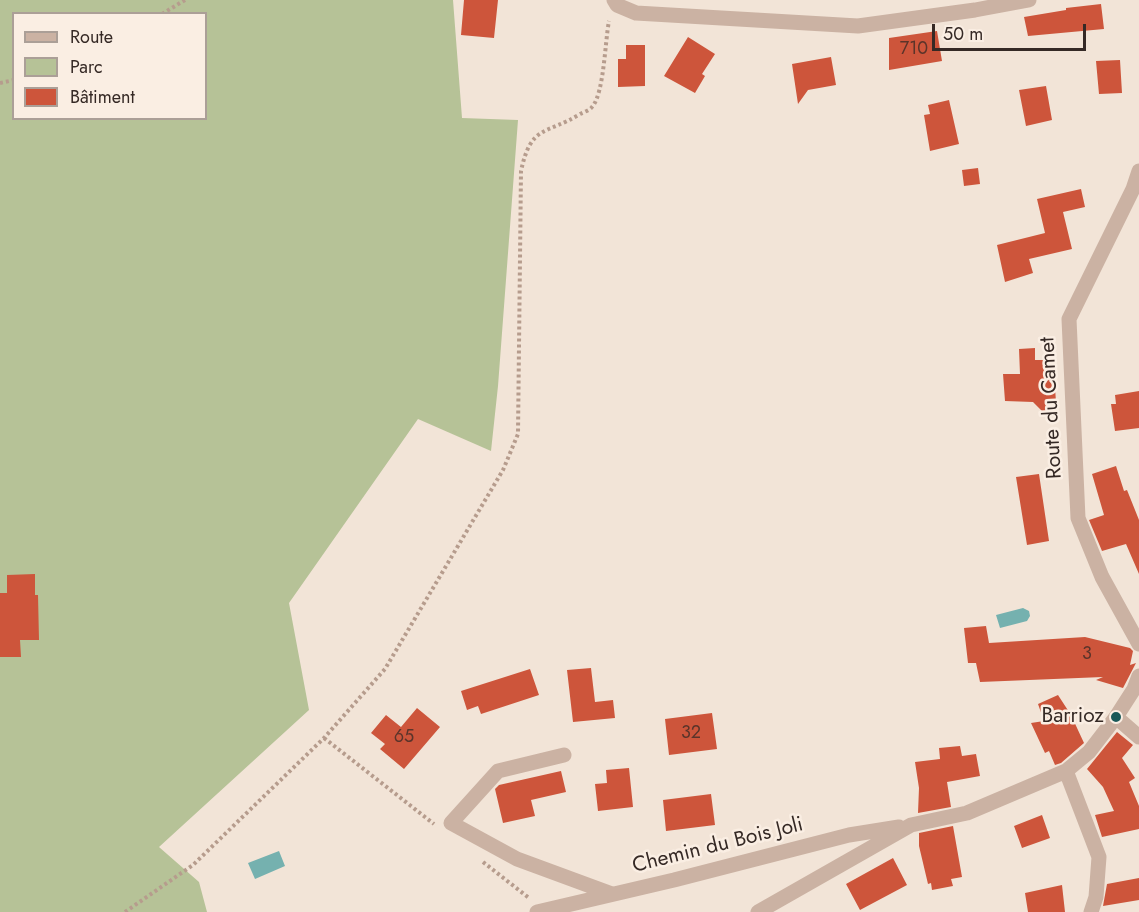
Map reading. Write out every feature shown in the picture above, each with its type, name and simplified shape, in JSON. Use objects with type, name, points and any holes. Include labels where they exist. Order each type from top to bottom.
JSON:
[{"type":"street","points":[[616,3],[636,14],[858,26],[1029,0]]},
{"type":"street","name":"Route du Camet","points":[[1139,171],[1133,189],[1069,320],[1078,518],[1102,577],[1139,644]]},
{"type":"street","points":[[758,912],[911,825],[967,813],[1066,771],[1089,752],[1116,717],[1134,689],[1139,676]]},
{"type":"street","points":[[1116,717],[1139,737]]},
{"type":"street","points":[[564,755],[498,771],[451,824],[517,859],[613,894]]},
{"type":"street","points":[[1066,771],[1099,857],[1096,897],[1091,912]]},
{"type":"street","name":"Chemin du Bois Joli","points":[[537,912],[849,835],[911,825]]},
{"type":"path","points":[[165,12],[185,0]]},
{"type":"path","points":[[125,912],[193,865],[324,738],[385,669],[503,470],[518,434],[521,171],[525,153],[534,138],[547,129],[568,122],[592,107],[600,92],[605,42],[610,16],[616,3]]},
{"type":"green space","points":[[0,0],[453,0],[462,118],[518,120],[491,451],[418,419],[289,603],[309,710],[159,847],[199,882],[207,912],[0,912]]},
{"type":"water","points":[[1023,608],[1029,611],[1030,616],[1027,621],[1000,628],[996,615]]},
{"type":"water","points":[[279,851],[285,866],[255,879],[248,863]]},
{"type":"building","points":[[464,0],[498,0],[494,38],[461,35]]},
{"type":"building","points":[[1101,4],[1104,29],[1028,36],[1024,17],[1066,10],[1066,8]]},
{"type":"building","points":[[937,31],[942,61],[889,70],[889,38]]},
{"type":"building","points":[[688,37],[715,54],[702,74],[705,76],[695,93],[664,76]]},
{"type":"building","points":[[626,45],[645,45],[645,86],[618,87],[618,59],[626,59]]},
{"type":"building","points":[[831,57],[836,85],[808,90],[798,104],[792,64]]},
{"type":"building","points":[[1120,60],[1122,93],[1099,94],[1096,61]]},
{"type":"building","points":[[1046,86],[1052,120],[1026,126],[1019,90]]},
{"type":"building","points":[[949,100],[959,144],[930,151],[924,115],[930,114],[928,105]]},
{"type":"building","points":[[978,168],[980,184],[964,186],[962,170]]},
{"type":"building","points":[[1081,189],[1085,207],[1063,212],[1072,249],[1029,259],[1033,273],[1005,282],[997,245],[1045,233],[1037,199]]},
{"type":"building","points":[[1035,348],[1035,360],[1053,360],[1056,402],[1044,413],[1033,402],[1005,401],[1003,374],[1020,374],[1019,349]]},
{"type":"building","points":[[1139,391],[1139,428],[1115,431],[1111,404],[1116,404],[1115,395]]},
{"type":"building","points":[[1116,466],[1124,491],[1127,490],[1139,520],[1139,574],[1126,544],[1102,551],[1089,520],[1104,515],[1092,474]]},
{"type":"building","points":[[1039,474],[1049,541],[1027,545],[1016,477]]},
{"type":"building","points":[[35,574],[39,640],[20,640],[21,657],[0,657],[0,593],[7,593],[7,575]]},
{"type":"building","points":[[986,626],[989,643],[1085,637],[1130,648],[1133,651],[1130,665],[1136,663],[1123,688],[1096,680],[1103,677],[980,682],[976,663],[968,663],[964,628]]},
{"type":"building","points":[[591,668],[595,702],[613,700],[615,718],[573,722],[567,670]]},
{"type":"building","points":[[530,669],[539,695],[481,714],[478,706],[467,710],[461,691]]},
{"type":"building","points":[[1058,695],[1071,715],[1084,743],[1061,763],[1055,765],[1049,751],[1045,753],[1031,723],[1044,721],[1038,704]]},
{"type":"building","points":[[417,708],[440,727],[404,769],[380,749],[385,744],[371,733],[386,715],[401,727]]},
{"type":"building","points":[[712,713],[717,749],[669,755],[665,719]]},
{"type":"building","points":[[1117,732],[1133,745],[1122,758],[1135,778],[1129,782],[1139,806],[1139,829],[1102,837],[1095,815],[1114,811],[1103,787],[1087,769]]},
{"type":"building","points":[[960,746],[962,756],[976,754],[980,776],[947,782],[951,807],[918,813],[919,788],[915,762],[940,759],[939,748]]},
{"type":"building","points":[[629,768],[633,807],[598,811],[595,784],[607,783],[606,770]]},
{"type":"building","points":[[561,771],[566,792],[531,800],[535,816],[503,823],[495,789],[499,785]]},
{"type":"building","points":[[711,794],[715,825],[666,831],[663,800]]},
{"type":"building","points":[[1042,815],[1050,838],[1022,848],[1014,826]]},
{"type":"building","points":[[953,826],[962,877],[951,879],[953,886],[932,890],[931,883],[928,884],[919,846],[919,833]]},
{"type":"building","points":[[893,858],[907,885],[860,910],[846,884]]},
{"type":"building","points":[[1139,878],[1139,900],[1103,906],[1107,884]]},
{"type":"building","points":[[1062,885],[1065,912],[1028,912],[1025,893]]},
{"type":"place","name":"Barrioz","points":[[1116,717]]}]
